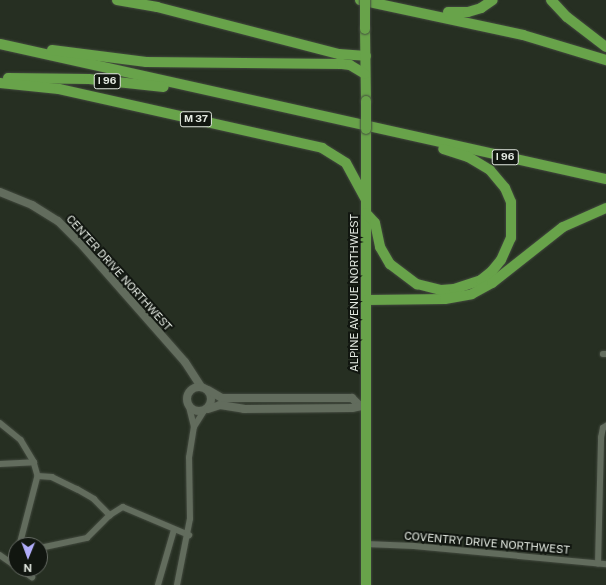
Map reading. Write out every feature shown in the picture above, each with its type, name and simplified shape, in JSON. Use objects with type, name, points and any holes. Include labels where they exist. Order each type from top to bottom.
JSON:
[{"type":"highway","points":[[117,0],[157,7],[352,56],[366,56]]},
{"type":"highway","points":[[360,0],[523,35],[606,60]]},
{"type":"highway","name":"ALPINE AVENUE NORTHWEST","points":[[365,0],[367,363],[363,404],[366,585]]},
{"type":"highway","points":[[415,11],[468,12],[481,8],[493,0]]},
{"type":"highway","points":[[551,0],[585,32],[606,47]]},
{"type":"highway","points":[[3,44],[146,62],[342,64],[350,65],[366,74]]},
{"type":"highway","points":[[3,44],[214,93]]},
{"type":"highway","points":[[352,56],[360,61],[366,74]]},
{"type":"highway","name":"I 96","points":[[0,78],[89,79],[214,93],[606,179]]},
{"type":"highway","name":"M 37","points":[[0,83],[59,89],[322,148],[346,163],[366,200]]},
{"type":"highway","points":[[366,213],[375,223],[380,247],[390,264],[406,278],[428,288],[454,289],[475,283],[492,271],[506,251],[511,238],[513,215],[511,202],[498,179],[490,170],[474,160],[419,142],[404,135]]},
{"type":"highway","points":[[367,300],[445,299],[472,294],[492,283],[563,227],[606,208]]},
{"type":"street","name":"CENTER DRIVE NORTHWEST","points":[[0,192],[32,205],[58,221],[88,251],[204,389]]},
{"type":"street","points":[[177,585],[189,535],[189,458],[194,427],[187,399],[190,391],[190,371]]},
{"type":"street","points":[[190,391],[204,389],[222,398],[352,398],[363,404]]},
{"type":"street","points":[[194,427],[212,402],[204,389]]},
{"type":"street","points":[[189,407],[196,412],[220,405],[248,409],[352,408],[363,404]]},
{"type":"street","points":[[0,423],[21,440],[34,462],[38,476],[22,537]]},
{"type":"street","points":[[598,564],[604,427]]},
{"type":"street","points":[[0,464],[34,462]]},
{"type":"street","points":[[38,476],[52,476],[77,489],[94,499],[110,515]]},
{"type":"street","points":[[48,546],[87,538],[110,515],[123,507],[174,530],[189,535]]},
{"type":"street","points":[[158,585],[174,530]]},
{"type":"street","name":"COVENTRY DRIVE NORTHWEST","points":[[366,544],[414,546],[606,564]]}]
